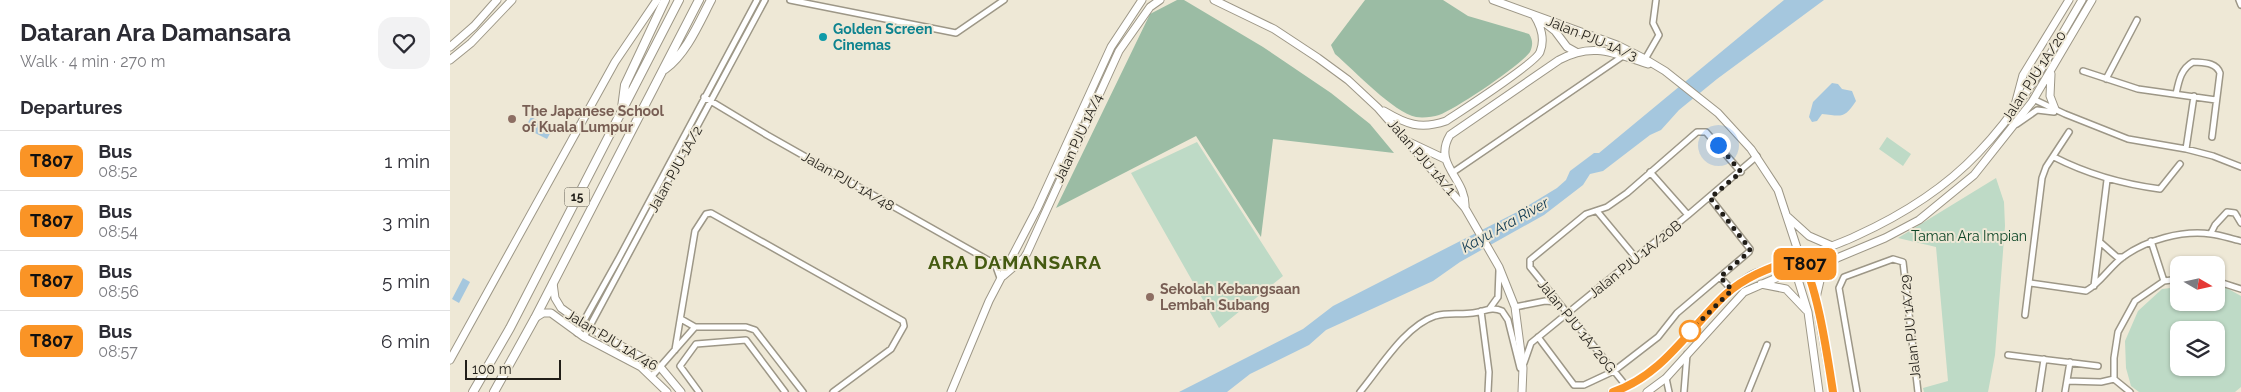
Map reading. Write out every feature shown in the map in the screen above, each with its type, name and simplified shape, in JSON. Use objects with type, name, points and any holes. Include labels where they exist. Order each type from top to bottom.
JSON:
[{"type":"main road","points":[[622,110],[622,97],[625,85],[665,0]]},
{"type":"main road","name":"15","points":[[473,392],[510,328],[679,0]]},
{"type":"main road","name":"15","points":[[494,392],[535,318],[699,0]]},
{"type":"main road","points":[[663,70],[674,63],[711,0]]},
{"type":"street","points":[[450,47],[474,26],[497,0]]},
{"type":"street","points":[[450,60],[471,42],[512,0]]},
{"type":"street","points":[[450,360],[592,102],[620,54],[657,0]]},
{"type":"street","name":"Jalan PJU 1A/2","points":[[577,333],[620,258],[757,0]]},
{"type":"street","name":"Jalan PJU 1A/2","points":[[584,337],[712,102],[765,0]]},
{"type":"street","points":[[790,0],[956,33],[1004,0]]},
{"type":"street","name":"Jalan PJU 1A/4","points":[[951,392],[1000,278],[1037,209],[1111,47],[1142,0]]},
{"type":"street","name":"Jalan PJU 1A/4","points":[[1000,278],[1024,258],[1027,253],[1119,51],[1133,28],[1150,6],[1160,0]]},
{"type":"street","name":"Jalan PJU 1A/1","points":[[1214,0],[1274,29],[1316,56],[1348,80],[1378,108],[1466,209],[1499,267],[1515,308],[1523,368],[1522,392]]},
{"type":"street","points":[[1225,0],[1231,8]]},
{"type":"street","name":"Jalan PJU 1A/3","points":[[1493,0],[1617,45],[1665,71],[1718,113],[1757,156],[1778,190],[1788,217],[1796,258],[1795,270]]},
{"type":"street","points":[[1466,209],[1463,191],[1445,159],[1445,144],[1450,135],[1560,60],[1576,52],[1599,50],[1644,61],[1659,35],[1653,23],[1656,0]]},
{"type":"street","points":[[2069,0],[2023,75],[2012,113],[2013,116],[2023,102],[2034,99],[2065,114],[2128,139],[2186,149],[2213,156],[2241,167]]},
{"type":"street","name":"Jalan PJU 1A/20","points":[[1612,392],[1628,387],[1656,369],[1732,290],[1751,276],[1832,246],[1881,224],[1915,205],[1938,188],[1977,154],[2012,113],[2082,0]]},
{"type":"street","name":"Jalan PJU 1A/20","points":[[1647,392],[1666,378],[1744,292],[1795,270],[1837,258],[1885,238],[1919,220],[1974,175],[2017,124],[2034,99],[2092,0]]},
{"type":"street","points":[[2239,0],[2241,5]]},
{"type":"street","points":[[1534,16],[1555,31],[1567,47],[1576,52]]},
{"type":"street","points":[[1378,108],[1409,124],[1436,124],[1446,121],[1537,58],[1542,40],[1542,31],[1534,16]]},
{"type":"street","points":[[2106,79],[2137,20]]},
{"type":"street","points":[[1125,25],[1133,28]]},
{"type":"street","name":"Jalan PJU 1A/3","points":[[1452,173],[1623,56]]},
{"type":"street","points":[[2176,94],[2181,74],[2187,66],[2193,62],[2216,66],[2220,73],[2212,137]]},
{"type":"street","points":[[2052,69],[2050,96],[2055,109]]},
{"type":"street","points":[[2083,72],[2138,89],[2216,100]]},
{"type":"street","points":[[2186,149],[2194,96]]},
{"type":"street","name":"Jalan PJU 1A/48","points":[[704,97],[994,264]]},
{"type":"street","points":[[2017,124],[2037,110],[2065,114]]},
{"type":"street","points":[[1636,258],[1597,211],[1626,193],[1697,132],[1706,132],[1741,172]]},
{"type":"street","points":[[2025,315],[2042,178],[2046,167],[2069,132]]},
{"type":"street","points":[[1408,142],[1445,159]]},
{"type":"street","name":"Jalan PJU 1A/20B","points":[[1523,368],[1531,342],[1710,198],[1757,156]]},
{"type":"street","points":[[2054,157],[2078,170],[2107,180],[2160,189],[2180,164]]},
{"type":"street","points":[[1650,172],[1688,216]]},
{"type":"street","points":[[2094,287],[2107,180]]},
{"type":"street","points":[[1538,337],[1574,385],[1584,385],[1614,370],[1658,337],[1678,313],[1749,252],[1750,249],[1710,198]]},
{"type":"street","name":"Jalan PJU 1A/20G","points":[[1597,211],[1586,214],[1530,260],[1529,263],[1557,302],[1628,387]]},
{"type":"street","points":[[2211,234],[2215,224],[2227,212],[2235,213],[2241,223]]},
{"type":"street","points":[[676,350],[695,232],[706,214],[711,213],[903,321],[904,326],[891,349],[833,392]]},
{"type":"street","points":[[1788,217],[1809,236],[1832,246]]},
{"type":"street","points":[[2030,284],[2086,291],[2094,287],[2123,257],[2152,241],[2182,235],[2211,234],[2241,241]]},
{"type":"street","points":[[2152,241],[2164,281]]},
{"type":"street","points":[[2100,242],[2117,257],[2123,257]]},
{"type":"street","points":[[1796,258],[1807,267],[1816,300],[1833,392]]},
{"type":"street","points":[[1816,300],[1822,272],[1837,258]]},
{"type":"street","name":"Jalan PJU 1A/29","points":[[1857,392],[1839,288],[1844,277],[1893,259],[1903,262],[1918,392]]},
{"type":"street","points":[[1000,278],[994,264],[1008,262]]},
{"type":"street","points":[[1490,308],[1498,297],[1499,267]]},
{"type":"street","points":[[1795,270],[1808,312],[1819,392]]},
{"type":"street","points":[[1720,277],[1732,290]]},
{"type":"street","points":[[2114,379],[2114,358],[2118,332],[2136,301],[2164,281],[2170,281]]},
{"type":"street","name":"Jalan PJU 1A/46","points":[[553,283],[555,298],[561,308],[589,328],[660,368],[681,392]]},
{"type":"street","points":[[1760,284],[1786,290],[1808,312]]},
{"type":"street","points":[[2225,284],[2241,289]]},
{"type":"street","points":[[1515,308],[1545,301],[1557,302]]},
{"type":"street","points":[[1360,392],[1402,340],[1427,320],[1448,313],[1469,314],[1490,308],[1502,311],[1508,320],[1527,392]]},
{"type":"street","points":[[1481,311],[1489,372],[1488,392]]},
{"type":"street","name":"Jalan PJU 1A/46","points":[[535,318],[543,313],[551,313],[577,333],[641,367],[667,392]]},
{"type":"street","points":[[681,319],[695,327],[746,327],[755,330],[803,392]]},
{"type":"street","points":[[652,376],[695,327]]},
{"type":"street","points":[[699,392],[680,366],[696,344],[746,340],[785,392]]},
{"type":"street","points":[[1748,392],[1767,345]]},
{"type":"street","points":[[1684,392],[1688,354]]},
{"type":"street","points":[[2008,355],[2098,366]]},
{"type":"street","points":[[2039,392],[2044,359]]},
{"type":"street","points":[[2065,392],[2070,362]]},
{"type":"street","points":[[1666,378],[1669,392]]},
{"type":"street","points":[[2067,381],[2101,382],[2114,379]]},
{"type":"street","points":[[2114,379],[2130,392]]},
{"type":"green space","points":[[1177,0],[1184,0],[1263,47],[1331,93],[1370,124],[1394,153],[1273,139],[1261,237],[1196,136],[1056,208],[1150,14]]},
{"type":"green space","points":[[1365,0],[1443,0],[1468,16],[1529,34],[1532,40],[1531,49],[1514,66],[1459,104],[1439,115],[1416,117],[1397,108],[1374,90],[1335,54],[1331,45]]},
{"type":"green space","points":[[1887,137],[1911,154],[1903,166],[1879,149]]},
{"type":"green space","points":[[1197,142],[1283,276],[1219,328],[1131,173]]},
{"type":"green space","name":"Taman Ara Impian","points":[[1996,178],[2004,202],[2005,226],[1995,355],[1988,392],[1924,392],[1923,388],[1948,381],[1936,247],[1898,238]]},
{"type":"green space","points":[[2225,287],[2241,296],[2241,387],[2235,392],[2139,392],[2131,386],[2126,368],[2125,341],[2138,311],[2162,289],[2170,288],[2170,311],[2225,311]]},
{"type":"water","name":"Kayu Ara River","points":[[1784,0],[1824,0],[1717,79],[1679,110],[1661,130],[1650,135],[1603,171],[1590,174],[1583,185],[1544,215],[1460,262],[1433,281],[1326,330],[1309,345],[1250,374],[1227,392],[1179,392],[1303,329],[1333,306],[1519,211],[1557,188],[1566,180],[1570,171],[1594,153],[1599,153]]},
{"type":"water","points":[[1832,83],[1838,84],[1842,89],[1852,91],[1856,101],[1845,114],[1838,116],[1822,114],[1817,121],[1812,122],[1809,117],[1813,102]]},
{"type":"water","points":[[531,117],[553,128],[547,139],[525,128]]},
{"type":"water","points":[[463,278],[470,282],[459,303],[452,299]]},
{"type":"bus line","name":"T807","points":[[1613,392],[1628,387],[1656,369],[1725,295],[1751,276],[1800,257],[1807,267],[1816,300],[1833,392]]},
{"type":"place","name":"Golden Screen Cinemas","points":[[823,37]]},
{"type":"place","name":"The Japanese School of Kuala Lumpur","points":[[512,119]]},
{"type":"place","name":"Sekolah Kebangsaan Lembah Subang","points":[[1150,297]]},
{"type":"district","name":"ARA DAMANSARA","points":[[1015,262]]},
{"type":"route","points":[[1690,331],[1732,290],[1720,277],[1749,252],[1750,249],[1710,198],[1741,172],[1718,145]]}]
